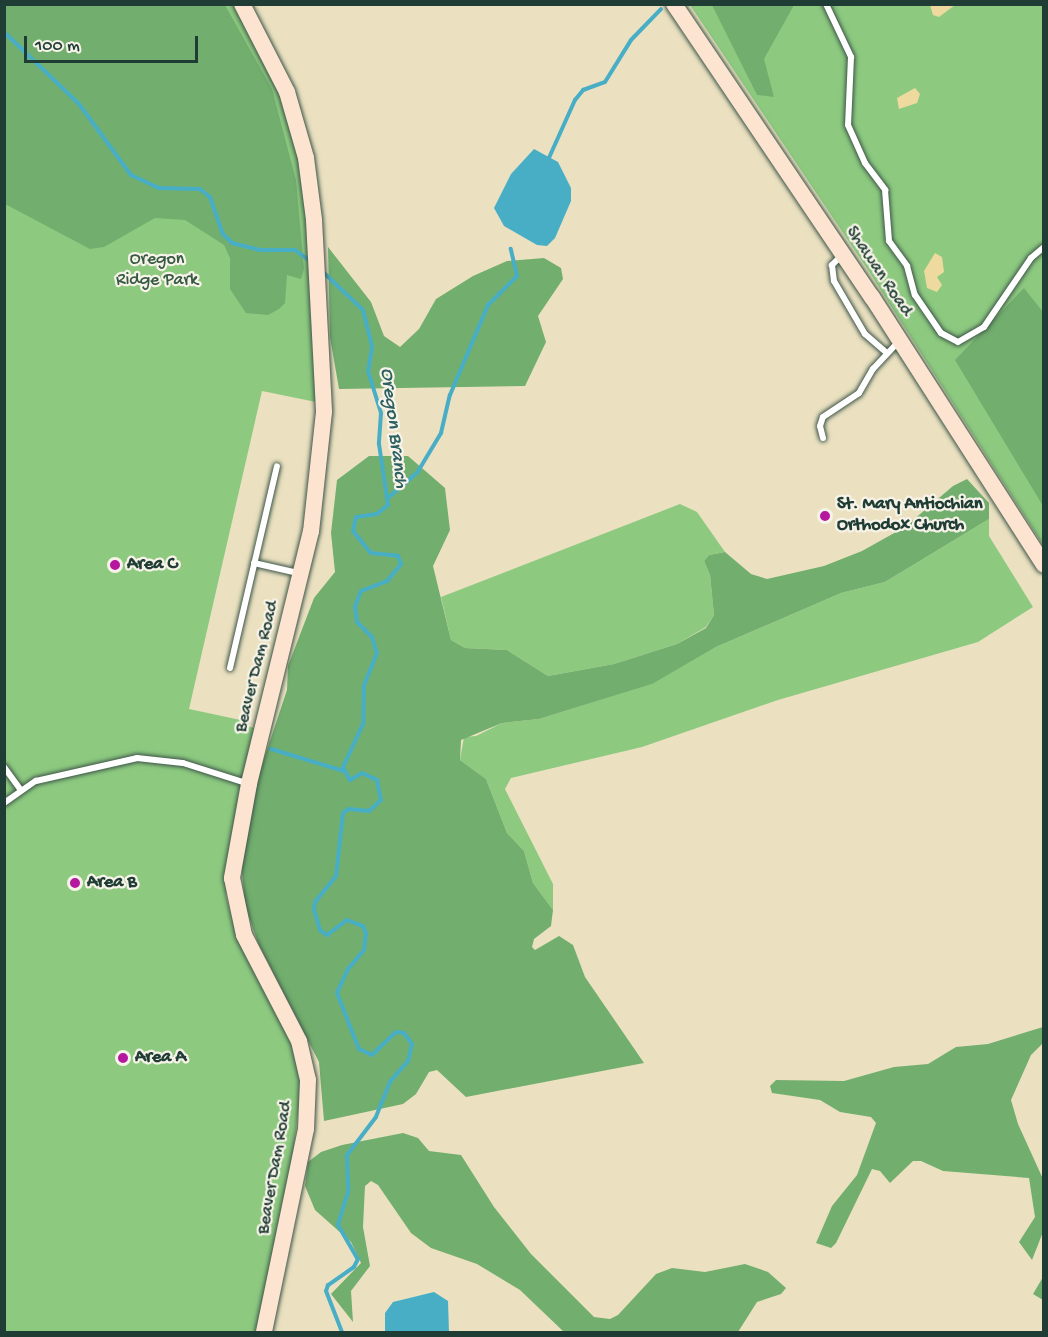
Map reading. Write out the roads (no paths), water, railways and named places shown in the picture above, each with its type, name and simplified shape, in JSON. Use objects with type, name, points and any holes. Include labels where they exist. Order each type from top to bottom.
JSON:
[{"type":"street","name":"Beaver Dam Road","points":[[242,4],[273,59],[298,125],[312,190],[318,281],[322,454],[301,574],[249,784],[233,860],[234,896],[253,956],[299,1041],[305,1061],[308,1104],[264,1332]]},
{"type":"street","name":"Shawan Road","points":[[674,4],[901,340],[1044,565]]},
{"type":"lane","points":[[826,4],[851,57],[848,125],[865,163],[885,190],[889,241],[907,266],[915,295],[940,333],[958,342],[984,327],[1031,258],[1044,247]]},
{"type":"lane","points":[[843,254],[832,266],[834,280],[865,334],[887,353]]},
{"type":"lane","points":[[823,438],[820,426],[823,417],[860,393],[887,353],[901,340]]},
{"type":"lane","points":[[230,668],[277,466]]},
{"type":"lane","points":[[254,563],[301,574]]},
{"type":"lane","points":[[4,803],[20,789],[111,761],[138,758],[183,763],[249,784]]},
{"type":"lane","points":[[4,767],[20,789]]},
{"type":"water","points":[[534,149],[558,162],[571,188],[571,201],[555,238],[547,246],[537,245],[504,226],[494,208],[511,174]]},
{"type":"water","points":[[434,1292],[448,1301],[449,1332],[385,1332],[385,1313],[393,1302]]},
{"type":"waterway","points":[[548,160],[575,100],[583,90],[605,82],[631,40],[661,9]]},
{"type":"waterway","name":"Oregon Branch","points":[[4,32],[79,104],[131,175],[159,188],[200,189],[210,197],[223,234],[232,243],[260,250],[295,250],[310,261]]},
{"type":"waterway","points":[[388,498],[417,473],[441,433],[450,395],[488,305],[517,276],[511,249]]},
{"type":"waterway","name":"Oregon Branch","points":[[323,272],[363,310],[372,347],[368,371],[381,413],[379,444],[388,505],[377,514],[356,517],[353,531],[371,553],[398,556],[401,564],[387,581],[361,591],[355,607],[357,622],[372,637],[377,653],[364,685],[363,724],[343,767],[350,780],[362,773],[377,780],[381,800],[369,811],[349,809],[343,813],[336,876],[315,902],[314,910],[320,930],[327,935],[347,920],[363,926],[366,933],[364,950],[348,969],[337,993],[359,1049],[372,1055],[396,1032],[404,1033],[412,1044],[408,1061],[390,1082],[376,1117],[347,1155],[348,1192],[338,1225],[358,1259],[354,1267],[328,1285],[326,1291],[342,1332]]},
{"type":"waterway","points":[[271,749],[344,771]]},
{"type":"place","name":"St. Mary Antiochian Orthodox Church","points":[[825,516]]},
{"type":"place","name":"Area C","points":[[115,565]]},
{"type":"place","name":"Area B","points":[[75,883]]},
{"type":"place","name":"Area A","points":[[123,1058]]},
{"type":"park label","name":"Oregon Ridge Park","points":[[157,271]]}]
